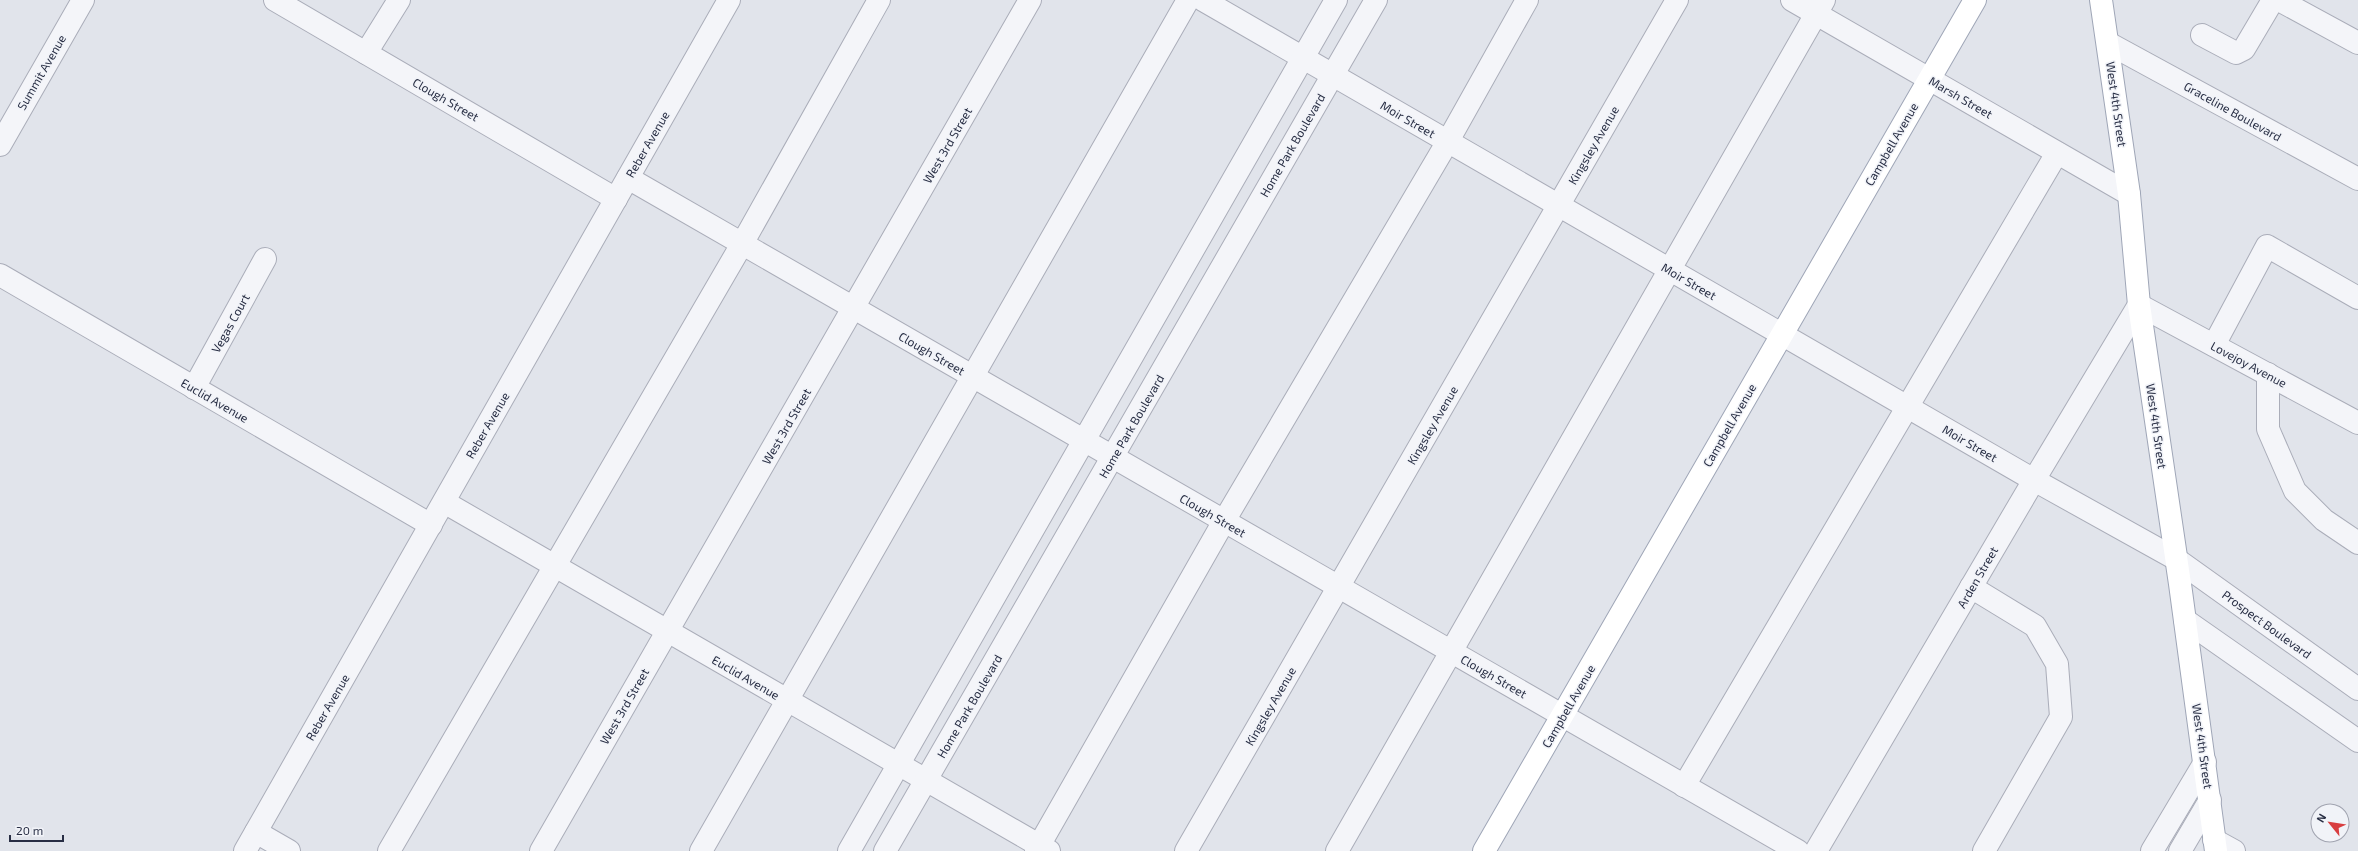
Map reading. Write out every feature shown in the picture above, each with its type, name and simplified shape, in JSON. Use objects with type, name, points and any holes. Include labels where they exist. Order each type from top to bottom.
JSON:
[{"type":"main road","name":"Campbell Avenue","points":[[1484,851],[1975,0]]},
{"type":"main road","name":"West 4th Street","points":[[2101,0],[2129,194],[2139,305],[2205,762],[2215,845]]},
{"type":"main road","points":[[2107,0],[2108,43]]},
{"type":"street","name":"Summit Avenue","points":[[0,145],[82,0]]},
{"type":"street","name":"Clough Street","points":[[275,0],[616,199]]},
{"type":"street","points":[[366,53],[399,0]]},
{"type":"street","name":"Reber Avenue","points":[[245,851],[729,0]]},
{"type":"street","points":[[389,851],[742,244],[880,0]]},
{"type":"street","name":"West 3rd Street","points":[[541,851],[1030,0]]},
{"type":"street","points":[[701,851],[1188,0]]},
{"type":"street","name":"Moir Street","points":[[1203,0],[2034,480],[2176,559]]},
{"type":"street","points":[[849,851],[1336,0]]},
{"type":"street","name":"Home Park Boulevard","points":[[885,851],[1376,0]]},
{"type":"street","points":[[1041,849],[1224,521],[1448,141],[1527,0]]},
{"type":"street","name":"Kingsley Avenue","points":[[1186,851],[1677,0]]},
{"type":"street","name":"Marsh Street","points":[[1792,0],[1820,7],[1929,79],[2129,194]]},
{"type":"street","points":[[2202,35],[2236,53],[2244,49],[2273,0]]},
{"type":"street","points":[[2279,0],[2358,43]]},
{"type":"street","points":[[1337,851],[1820,7]]},
{"type":"street","name":"Graceline Boulevard","points":[[2108,43],[2358,180]]},
{"type":"street","points":[[1684,786],[1909,407],[2057,152]]},
{"type":"street","name":"Clough Street","points":[[628,178],[1798,851]]},
{"type":"street","points":[[2214,345],[2267,246],[2358,298]]},
{"type":"street","name":"Vegas Court","points":[[194,388],[265,259]]},
{"type":"street","name":"Euclid Avenue","points":[[0,275],[431,525]]},
{"type":"street","name":"Lovejoy Avenue","points":[[2139,305],[2358,423]]},
{"type":"street","name":"Arden Street","points":[[1816,851],[2034,480],[2139,305]]},
{"type":"street","points":[[2268,374],[2268,429],[2295,491],[2324,520],[2358,543]]},
{"type":"street","name":"Euclid Avenue","points":[[444,502],[926,780],[1041,849]]},
{"type":"street","name":"Prospect Boulevard","points":[[2176,559],[2358,689]]},
{"type":"street","points":[[1971,587],[2035,626],[2057,664],[2061,717],[1984,851]]},
{"type":"street","points":[[2185,620],[2358,741]]},
{"type":"street","points":[[2152,851],[2205,762]]},
{"type":"street","points":[[2180,851],[2210,800]]},
{"type":"street","points":[[256,832],[289,851]]},
{"type":"street","points":[[2215,845],[2234,851]]}]
